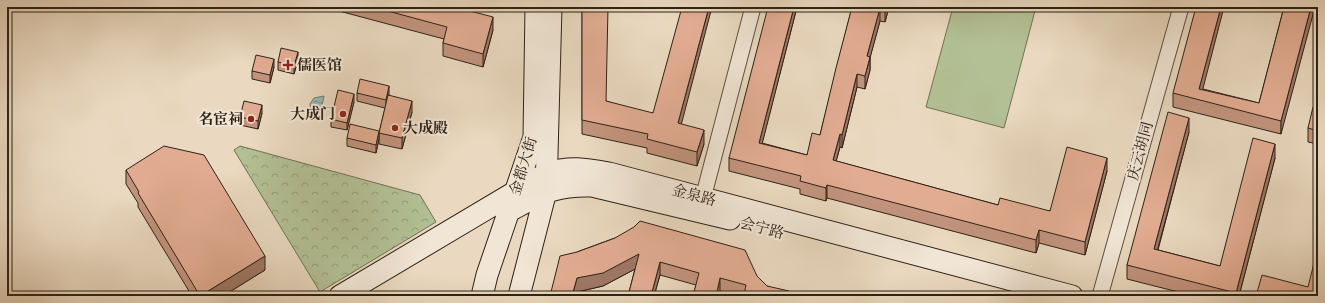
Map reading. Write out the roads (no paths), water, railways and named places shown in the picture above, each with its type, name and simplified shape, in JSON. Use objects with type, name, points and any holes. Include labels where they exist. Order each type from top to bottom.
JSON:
[{"type":"main road","name":"金都大街","points":[[482,296],[487,275],[534,137],[536,7]]},
{"type":"main road","name":"金都大街","points":[[519,296],[547,182],[551,7]]},
{"type":"main road","name":"金泉路","points":[[340,296],[516,191],[547,182],[564,168],[591,170],[703,198],[1072,296]]},
{"type":"main road","name":"会宁路","points":[[510,211],[547,182],[592,186],[746,223],[1016,296]]},
{"type":"main road","points":[[368,296],[510,211]]},
{"type":"street","points":[[703,198],[753,7]]},
{"type":"street","name":"庆云胡同","points":[[1100,296],[1181,7]]},
{"type":"water","points":[[324,96],[319,120],[311,114],[310,104],[314,98]]},
{"type":"place","name":"儒医馆","points":[[288,65]]},
{"type":"place","name":"大成门","points":[[343,114]]},
{"type":"place","name":"名宦祠","points":[[251,119]]},
{"type":"place","name":"大成殿","points":[[395,128]]}]
